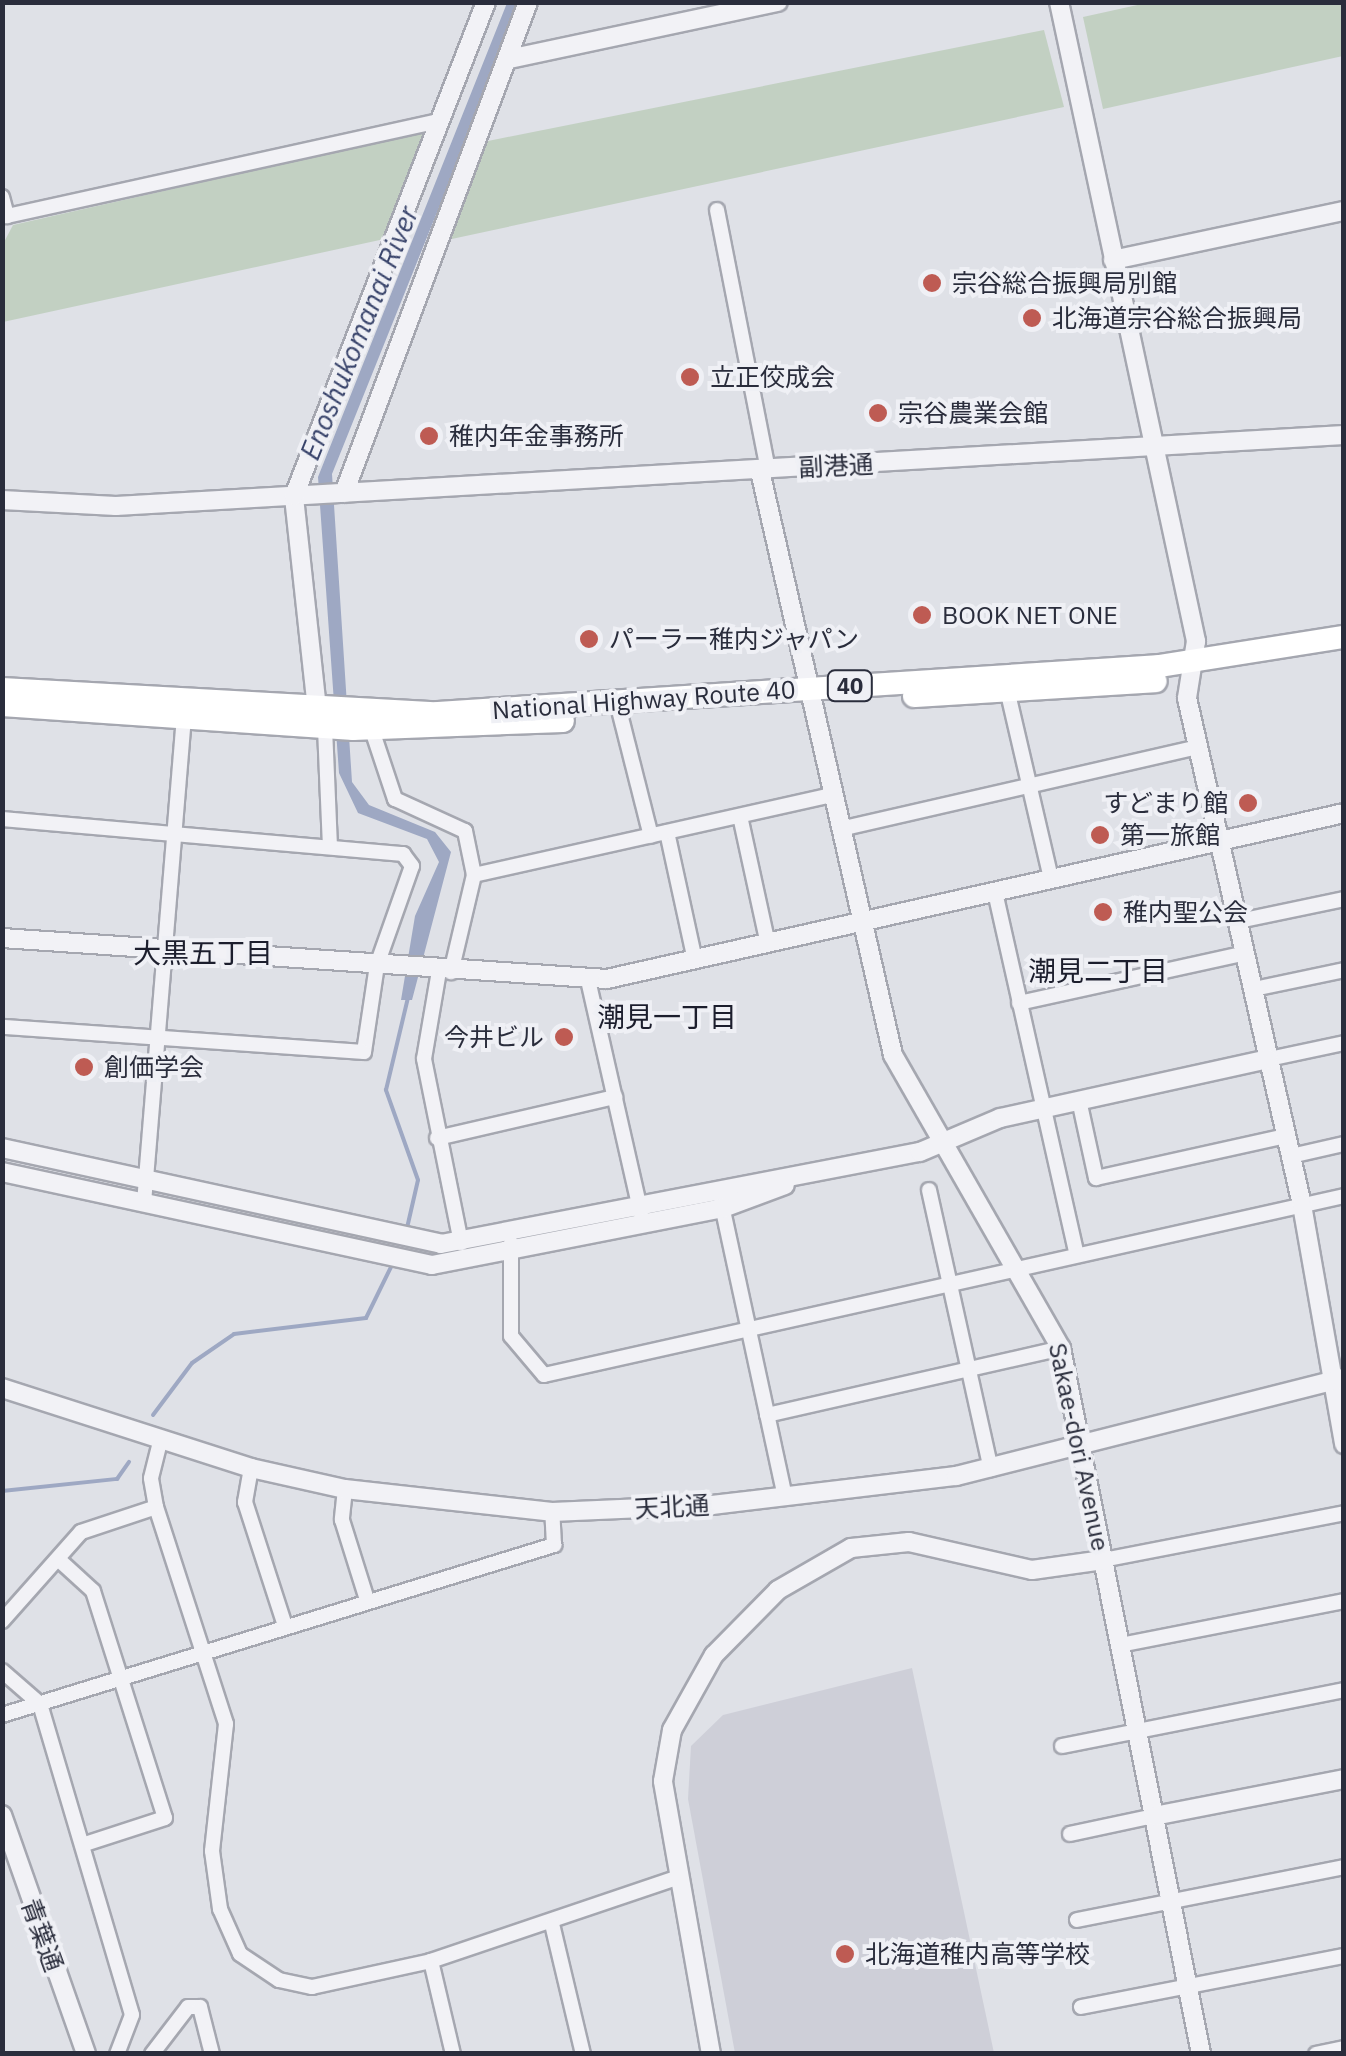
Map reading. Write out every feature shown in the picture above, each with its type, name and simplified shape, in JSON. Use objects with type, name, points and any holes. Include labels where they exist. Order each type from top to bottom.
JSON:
[{"type":"highway","name":"National Highway Route 40","points":[[1194,670],[1344,637]]},
{"type":"highway","name":"National Highway Route 40","points":[[2,690],[339,722],[1005,684],[1194,670],[1344,653]]},
{"type":"highway","name":"National Highway Route 40","points":[[2,705],[184,710]]},
{"type":"street","points":[[330,847],[339,722],[320,494],[442,120],[486,2]]},
{"type":"street","points":[[320,494],[509,60],[528,2]]},
{"type":"street","points":[[509,60],[778,2]]},
{"type":"street","points":[[1059,2],[1154,448],[1194,670],[1187,698],[1302,1205],[1338,1380],[1344,1444]]},
{"type":"street","points":[[2,197],[7,216],[442,120]]},
{"type":"street","points":[[717,210],[764,471]]},
{"type":"street","points":[[1114,260],[1344,212]]},
{"type":"street","name":"副港通","points":[[2,500],[320,494],[1344,435]]},
{"type":"street","name":"Sakae-dori Avenue","points":[[764,471],[810,697],[893,1055],[940,1146],[1022,1268],[1060,1348],[1201,2054]]},
{"type":"street","points":[[1005,684],[1050,880]]},
{"type":"street","points":[[619,709],[695,960]]},
{"type":"street","points":[[144,1204],[184,710]]},
{"type":"street","points":[[339,722],[386,789],[459,824],[474,876],[441,971],[424,1059],[461,1242]]},
{"type":"street","points":[[840,829],[1198,748]]},
{"type":"street","points":[[474,876],[832,796]]},
{"type":"street","points":[[2,938],[588,980],[768,944],[1344,813]]},
{"type":"street","points":[[740,816],[768,944]]},
{"type":"street","points":[[2,819],[330,847],[411,858],[364,1052],[2,1027]]},
{"type":"street","points":[[995,892],[1078,1255]]},
{"type":"street","points":[[1238,922],[1344,898]]},
{"type":"street","points":[[1020,1003],[1246,953]]},
{"type":"street","points":[[1254,990],[1344,970]]},
{"type":"street","points":[[588,980],[643,1224]]},
{"type":"street","points":[[2,1148],[385,1237],[416,1242],[511,1242],[638,1204],[718,1186],[809,1176],[940,1146],[1044,1107],[1344,1043]]},
{"type":"street","points":[[437,1138],[615,1098]]},
{"type":"street","points":[[1079,1100],[1096,1178],[1286,1136]]},
{"type":"street","points":[[1290,1156],[1344,1144]]},
{"type":"street","points":[[2,1172],[413,1263],[511,1242],[643,1224],[723,1208],[809,1176]]},
{"type":"street","points":[[718,1186],[785,1497]]},
{"type":"street","points":[[929,1190],[990,1469]]},
{"type":"street","points":[[511,1242],[511,1336],[544,1375],[1344,1196]]},
{"type":"street","points":[[767,1415],[1060,1348]]},
{"type":"street","name":"天北通","points":[[2,1388],[160,1443],[251,1468],[345,1489],[552,1512],[785,1497],[990,1469],[1338,1380]]},
{"type":"street","points":[[160,1443],[151,1478],[156,1507],[203,1652],[228,1746],[214,1877],[240,1954],[279,1980],[312,1987],[432,1960],[552,1924],[679,1877]]},
{"type":"street","points":[[251,1468],[245,1502],[285,1626]]},
{"type":"street","points":[[345,1489],[342,1520],[367,1600]]},
{"type":"street","points":[[2,1621],[58,1558],[97,1524],[156,1507]]},
{"type":"street","points":[[2,1715],[554,1545],[552,1512]]},
{"type":"street","points":[[710,2054],[679,1877],[666,1746],[714,1654],[778,1590],[820,1561],[881,1542],[1005,1569],[1103,1560],[1344,1513]]},
{"type":"street","points":[[58,1558],[93,1591],[165,1818],[82,1845]]},
{"type":"street","points":[[1120,1645],[1344,1601]]},
{"type":"street","points":[[2,1671],[40,1704],[132,2015],[117,2054]]},
{"type":"street","points":[[1062,1746],[1344,1690]]},
{"type":"street","points":[[1070,1834],[1344,1779]]},
{"type":"street","name":"青葉通","points":[[2,1815],[86,2054]]},
{"type":"street","points":[[1077,1920],[1344,1867]]},
{"type":"street","points":[[552,1924],[583,2054]]},
{"type":"street","points":[[1080,2007],[1344,1956]]},
{"type":"street","points":[[432,1960],[453,2054]]},
{"type":"street","points":[[152,2054],[188,2007],[200,2007],[212,2054]]},
{"type":"street","points":[[1316,2054],[1344,2048]]},
{"type":"shaded area","name":"北海道稚内高等学校","points":[[912,1668],[994,2053],[735,2053],[688,1799],[691,1746],[723,1715]]},
{"type":"green space","points":[[1151,2],[1343,3],[1343,56],[1103,109],[1083,17]]},
{"type":"green space","points":[[1044,30],[1064,107],[447,240],[488,141]]},
{"type":"green space","points":[[428,131],[389,238],[3,322],[2,246],[13,225]]},
{"type":"water","points":[[507,3],[521,3],[332,474],[352,782],[369,805],[435,832],[451,852],[412,1000],[401,1000],[415,916],[439,862],[427,839],[358,813],[339,773],[318,477]]},
{"type":"waterway","name":"Enoshukomanai River","points":[[407,1228],[418,1180],[386,1090],[408,998]]},
{"type":"waterway","name":"Enoshukomanai River","points":[[153,1415],[192,1363],[234,1334],[366,1318],[392,1265]]},
{"type":"waterway","name":"Enoshukomanai River","points":[[2,1491],[117,1479],[129,1462]]},
{"type":"place","name":"宗谷総合振興局別館","points":[[932,283]]},
{"type":"place","name":"北海道宗谷総合振興局","points":[[1032,318]]},
{"type":"place","name":"立正佼成会","points":[[690,377]]},
{"type":"place","name":"宗谷農業会館","points":[[878,413]]},
{"type":"place","name":"稚内年金事務所","points":[[429,436]]},
{"type":"place","name":"BOOK NET ONE","points":[[922,615]]},
{"type":"place","name":"パーラー稚内ジャパン","points":[[589,639]]},
{"type":"place","name":"すどまり館","points":[[1248,803]]},
{"type":"place","name":"第一旅館","points":[[1100,835]]},
{"type":"place","name":"稚内聖公会","points":[[1103,912]]},
{"type":"place","name":"今井ビル","points":[[564,1037]]},
{"type":"place","name":"創価学会","points":[[84,1067]]},
{"type":"place","name":"北海道稚内高等学校","points":[[845,1954]]},
{"type":"district","name":"大黒五丁目","points":[[203,953]]},
{"type":"district","name":"潮見二丁目","points":[[1098,971]]},
{"type":"district","name":"潮見一丁目","points":[[667,1017]]}]
